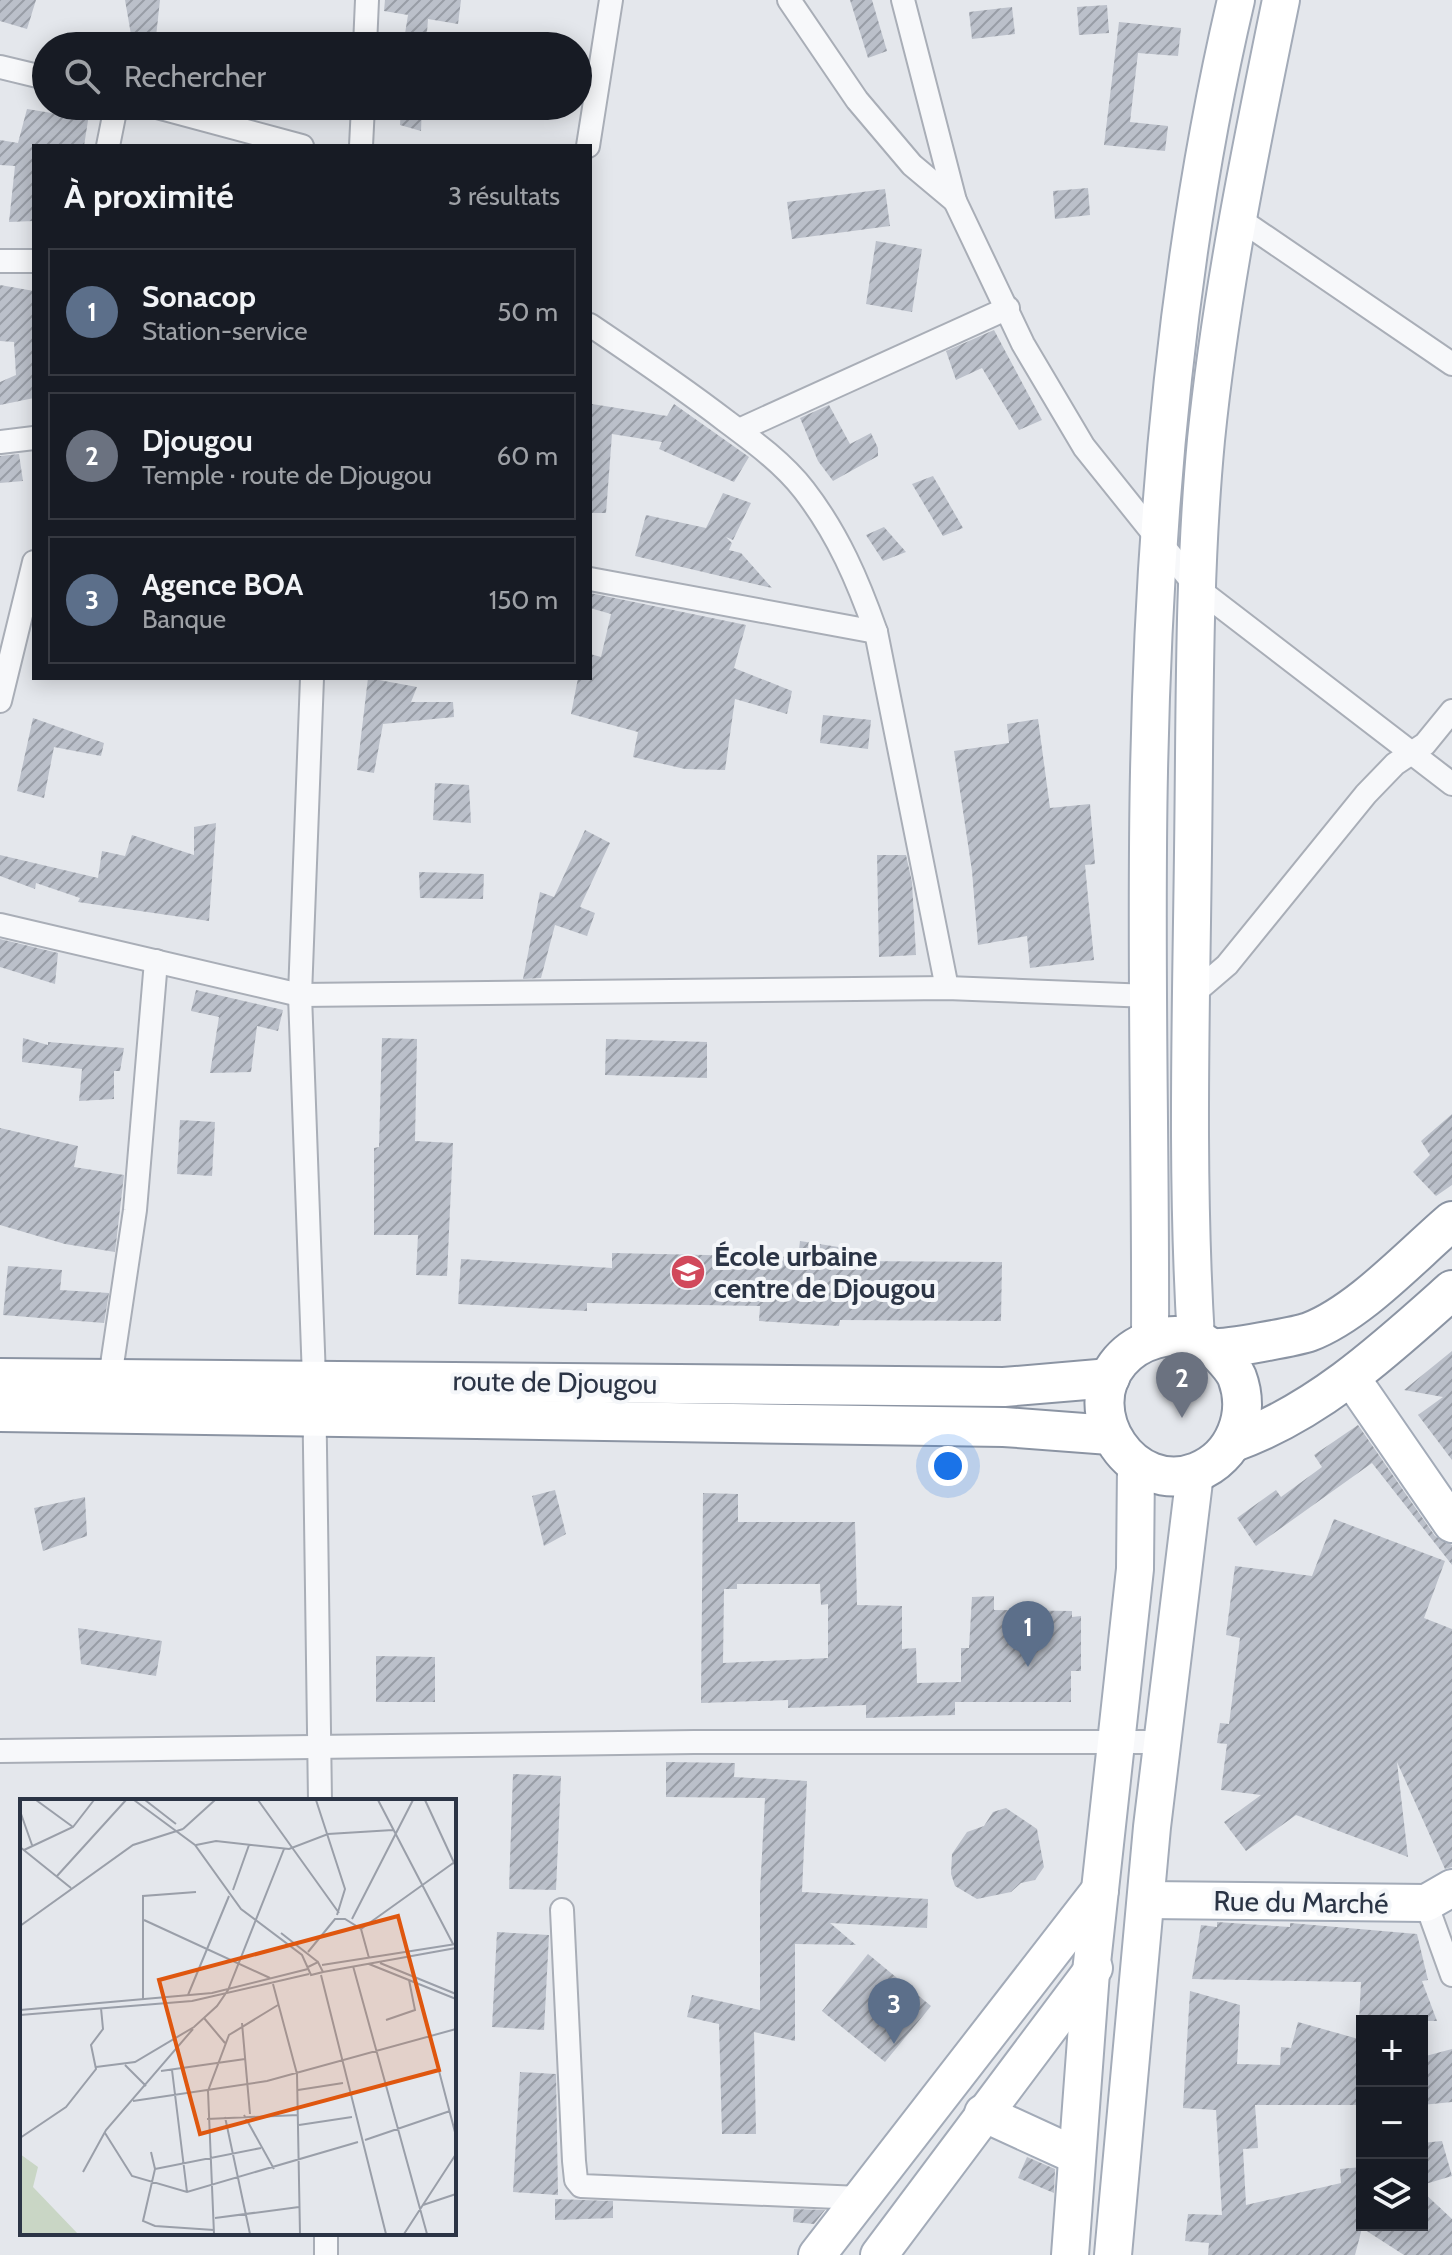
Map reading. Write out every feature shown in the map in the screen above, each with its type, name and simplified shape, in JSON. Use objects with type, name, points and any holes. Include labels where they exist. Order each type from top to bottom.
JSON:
[{"type":"highway","points":[[1205,1344],[1237,1375],[1244,1409],[1234,1442],[1217,1461],[1195,1473],[1165,1476],[1136,1466],[1121,1452],[1110,1435],[1104,1406],[1110,1378],[1120,1362],[1150,1341],[1173,1336],[1205,1344],[1308,1333],[1335,1318],[1452,1221]]},
{"type":"highway","points":[[1234,1442],[1273,1428],[1350,1376],[1452,1290]]},
{"type":"highway","name":"route de Djougou","points":[[0,1378],[314,1378],[1004,1387],[1110,1378]]},
{"type":"highway","name":"route de Djougou","points":[[0,1412],[1004,1427],[1110,1435]]},
{"type":"main road","points":[[1150,1341],[1149,772],[1158,540],[1191,241],[1236,0]]},
{"type":"main road","points":[[1205,1344],[1190,1247],[1197,588],[1206,441],[1238,218],[1281,0]]},
{"type":"main road","points":[[1350,1376],[1452,1524]]},
{"type":"main road","points":[[1070,2255],[1091,1972],[1135,1569],[1136,1466]]},
{"type":"main road","points":[[1113,2255],[1162,1742],[1195,1473]]},
{"type":"main road","points":[[817,2255],[1100,1890]]},
{"type":"main road","name":"Rue du Marché","points":[[1146,1900],[1439,1895]]},
{"type":"main road","points":[[879,2255],[1146,1900]]},
{"type":"main road","points":[[983,2113],[1077,2156]]},
{"type":"street","points":[[366,32],[367,0]]},
{"type":"street","points":[[588,144],[611,0]]},
{"type":"street","points":[[789,0],[857,100],[912,165],[955,201]]},
{"type":"street","points":[[903,0],[955,201],[1023,344],[1084,447],[1197,588],[1452,784]]},
{"type":"street","points":[[0,67],[32,75]]},
{"type":"street","points":[[108,144],[113,120]]},
{"type":"street","points":[[205,120],[295,144]]},
{"type":"street","points":[[361,144],[362,120]]},
{"type":"street","points":[[1238,218],[1452,364]]},
{"type":"street","points":[[0,261],[32,261]]},
{"type":"street","points":[[739,430],[1008,308]]},
{"type":"street","points":[[592,326],[739,430],[803,487],[835,533],[858,580],[876,632],[947,988]]},
{"type":"street","points":[[0,442],[32,438]]},
{"type":"street","points":[[0,701],[32,570]]},
{"type":"street","points":[[592,579],[876,632]]},
{"type":"street","points":[[312,680],[300,995],[315,1418],[320,1799]]},
{"type":"street","points":[[1192,995],[1227,965],[1366,794],[1425,744],[1452,711]]},
{"type":"street","points":[[0,925],[300,995],[947,988],[1150,996]]},
{"type":"street","points":[[110,1378],[135,1210],[156,961]]},
{"type":"street","points":[[0,1751],[694,1742],[1162,1742]]},
{"type":"street","points":[[1439,1895],[1452,1975]]},
{"type":"street","points":[[562,1910],[574,2161],[576,2180],[581,2186],[860,2198]]},
{"type":"building","points":[[0,0],[36,0],[27,29],[0,21]]},
{"type":"building","points":[[125,0],[160,0],[157,32],[131,32]]},
{"type":"building","points":[[385,0],[461,0],[458,24],[428,19],[427,32],[405,32],[408,15],[384,11]]},
{"type":"building","points":[[850,0],[872,0],[887,51],[868,58]]},
{"type":"building","points":[[1107,5],[1109,33],[1079,35],[1077,7]]},
{"type":"building","points":[[1012,7],[1015,34],[972,39],[969,12]]},
{"type":"building","points":[[1119,22],[1181,28],[1178,56],[1138,53],[1130,122],[1168,126],[1165,151],[1104,145]]},
{"type":"building","points":[[27,109],[32,110],[32,120],[88,120],[84,144],[32,144],[32,221],[9,222],[15,166],[0,165],[0,140],[18,143]]},
{"type":"building","points":[[400,120],[421,120],[421,131],[400,125]]},
{"type":"building","points":[[1088,188],[1090,215],[1055,219],[1053,191]]},
{"type":"building","points":[[885,189],[890,226],[792,239],[787,202]]},
{"type":"building","points":[[876,241],[922,249],[912,312],[866,304]]},
{"type":"building","points":[[0,285],[32,291],[32,398],[0,405],[0,382],[16,375],[14,342],[0,341]]},
{"type":"building","points":[[994,330],[1042,420],[1019,430],[982,368],[956,380],[946,351]]},
{"type":"building","points":[[592,404],[667,416],[674,404],[749,457],[734,482],[659,449],[662,442],[612,434],[606,513],[592,513]]},
{"type":"building","points":[[829,405],[850,444],[871,433],[878,448],[878,456],[833,481],[818,461],[800,418]]},
{"type":"building","points":[[19,454],[23,481],[0,483],[0,456]]},
{"type":"building","points":[[933,476],[963,528],[943,536],[912,484]]},
{"type":"building","points":[[723,493],[751,503],[733,540],[726,537],[732,543],[729,550],[741,553],[772,588],[635,556],[646,515],[706,528]]},
{"type":"building","points":[[884,527],[906,552],[883,561],[866,535]]},
{"type":"building","points":[[592,593],[746,625],[734,668],[792,691],[787,714],[735,699],[725,770],[685,769],[633,757],[638,732],[571,714],[578,680],[592,680],[592,655],[601,657],[611,614],[592,609]]},
{"type":"building","points":[[368,680],[417,687],[411,702],[453,702],[454,717],[383,724],[374,773],[357,770]]},
{"type":"building","points":[[823,715],[871,720],[868,749],[820,743]]},
{"type":"building","points":[[33,718],[104,743],[101,756],[54,747],[44,798],[17,791]]},
{"type":"building","points":[[1038,719],[1050,808],[1090,804],[1095,864],[1085,865],[1094,960],[1030,968],[1027,936],[978,945],[972,871],[954,751],[1009,743],[1007,724]]},
{"type":"building","points":[[435,783],[469,785],[471,823],[433,820]]},
{"type":"building","points":[[216,823],[209,921],[78,902],[80,898],[36,883],[35,889],[0,876],[0,855],[98,878],[102,851],[125,856],[132,835],[194,855],[194,827]]},
{"type":"building","points":[[585,830],[610,843],[580,907],[595,913],[587,936],[555,925],[541,978],[523,979],[540,892],[554,897]]},
{"type":"building","points":[[877,855],[906,855],[912,882],[916,955],[879,957]]},
{"type":"building","points":[[419,872],[484,874],[483,899],[420,898]]},
{"type":"building","points":[[0,939],[58,953],[55,984],[0,967]]},
{"type":"building","points":[[196,990],[283,1010],[278,1031],[257,1026],[251,1072],[210,1073],[219,1017],[191,1011]]},
{"type":"building","points":[[23,1038],[48,1045],[48,1042],[124,1048],[120,1071],[114,1071],[114,1099],[79,1101],[82,1069],[22,1062]]},
{"type":"building","points":[[382,1038],[417,1039],[415,1141],[453,1143],[447,1276],[416,1275],[418,1235],[374,1235],[374,1148],[379,1147]]},
{"type":"building","points":[[606,1039],[707,1042],[707,1078],[605,1075]]},
{"type":"building","points":[[1452,1114],[1452,1185],[1436,1196],[1413,1172],[1430,1155],[1421,1141]]},
{"type":"building","points":[[180,1120],[215,1122],[212,1176],[177,1174]]},
{"type":"building","points":[[0,1128],[78,1146],[74,1167],[124,1175],[115,1252],[65,1244],[0,1225]]},
{"type":"building","points":[[800,1241],[845,1248],[842,1261],[1002,1262],[1001,1321],[840,1320],[839,1326],[759,1321],[760,1306],[587,1303],[587,1311],[458,1304],[461,1259],[612,1268],[612,1253],[798,1257]]},
{"type":"building","points":[[8,1266],[62,1270],[60,1290],[109,1293],[104,1323],[3,1315]]},
{"type":"building","points":[[1452,1351],[1452,1460],[1418,1415],[1443,1397],[1404,1390]]},
{"type":"building","points":[[1358,1425],[1435,1536],[1452,1545],[1452,1565],[1372,1463],[1256,1546],[1237,1518],[1276,1490],[1281,1497],[1322,1467],[1314,1455]]},
{"type":"building","points":[[555,1490],[566,1534],[544,1546],[532,1496]]},
{"type":"building","points":[[703,1493],[738,1494],[738,1522],[855,1522],[857,1605],[902,1606],[902,1649],[916,1648],[917,1683],[961,1682],[961,1648],[969,1648],[972,1597],[994,1596],[994,1610],[1072,1611],[1072,1617],[1081,1616],[1081,1671],[1071,1671],[1071,1702],[955,1702],[955,1715],[866,1718],[866,1705],[788,1708],[788,1700],[701,1703]],"holes":[[[737,1584],[820,1584],[821,1605],[828,1604],[828,1658],[723,1663],[724,1589],[737,1589]]]},
{"type":"building","points":[[85,1497],[87,1536],[43,1551],[34,1508]]},
{"type":"building","points":[[1334,1519],[1445,1561],[1424,1618],[1452,1629],[1452,1867],[1445,1869],[1397,1762],[1408,1857],[1296,1815],[1246,1851],[1224,1822],[1261,1795],[1221,1790],[1227,1744],[1217,1743],[1220,1723],[1229,1724],[1240,1638],[1226,1635],[1235,1566],[1312,1576]]},
{"type":"building","points":[[78,1628],[162,1641],[156,1676],[81,1664]]},
{"type":"building","points":[[376,1656],[435,1657],[435,1702],[376,1702]]},
{"type":"building","points":[[666,1762],[735,1763],[734,1777],[807,1781],[802,1892],[928,1899],[927,1928],[830,1923],[856,1945],[795,1944],[795,2041],[754,2032],[756,2134],[722,2134],[719,2024],[687,2017],[692,1995],[760,2010],[760,1892],[765,1798],[666,1797]]},
{"type":"building","points":[[513,1774],[561,1776],[556,1890],[509,1889]]},
{"type":"building","points":[[1006,1808],[1037,1829],[1044,1867],[1035,1880],[1021,1883],[1011,1892],[977,1899],[955,1886],[951,1874],[952,1854],[967,1832],[984,1826],[993,1812]]},
{"type":"building","points":[[1217,1922],[1290,1927],[1290,1923],[1417,1934],[1428,1980],[1422,1981],[1437,2021],[1428,2021],[1428,2015],[1359,2015],[1361,1982],[1192,1979],[1201,1925],[1217,1927]]},
{"type":"building","points":[[497,1932],[549,1935],[544,2030],[492,2027]]},
{"type":"building","points":[[868,1954],[931,2006],[885,2062],[822,2011]]},
{"type":"building","points":[[1190,1991],[1240,2005],[1237,2064],[1280,2065],[1281,2047],[1291,2048],[1298,2022],[1356,2038],[1356,2105],[1255,2105],[1258,2148],[1243,2149],[1246,2205],[1341,2183],[1340,2169],[1356,2168],[1356,2231],[1361,2231],[1355,2255],[1208,2255],[1209,2243],[1185,2241],[1188,2214],[1222,2215],[1216,2110],[1183,2108]]},
{"type":"building","points":[[1452,2049],[1452,2102],[1428,2104],[1428,2055]]},
{"type":"building","points":[[520,2072],[556,2074],[558,2195],[513,2192]]},
{"type":"building","points":[[1442,2141],[1452,2176],[1428,2183],[1428,2142]]},
{"type":"building","points":[[1027,2157],[1055,2169],[1054,2193],[1018,2178]]},
{"type":"building","points":[[1428,2197],[1452,2219],[1452,2255],[1404,2255],[1367,2231],[1428,2231]]},
{"type":"building","points":[[555,2199],[613,2201],[613,2218],[555,2220]]},
{"type":"building","points":[[794,2209],[825,2210],[814,2224],[793,2222]]},
{"type":"place","name":"École urbaine centre de Djougou","points":[[688,1272]]},
{"type":"place","name":"Djougou","points":[[1182,1418]]},
{"type":"place","name":"Sonacop","points":[[1028,1667]]},
{"type":"place","name":"Agence BOA","points":[[894,2044]]}]
